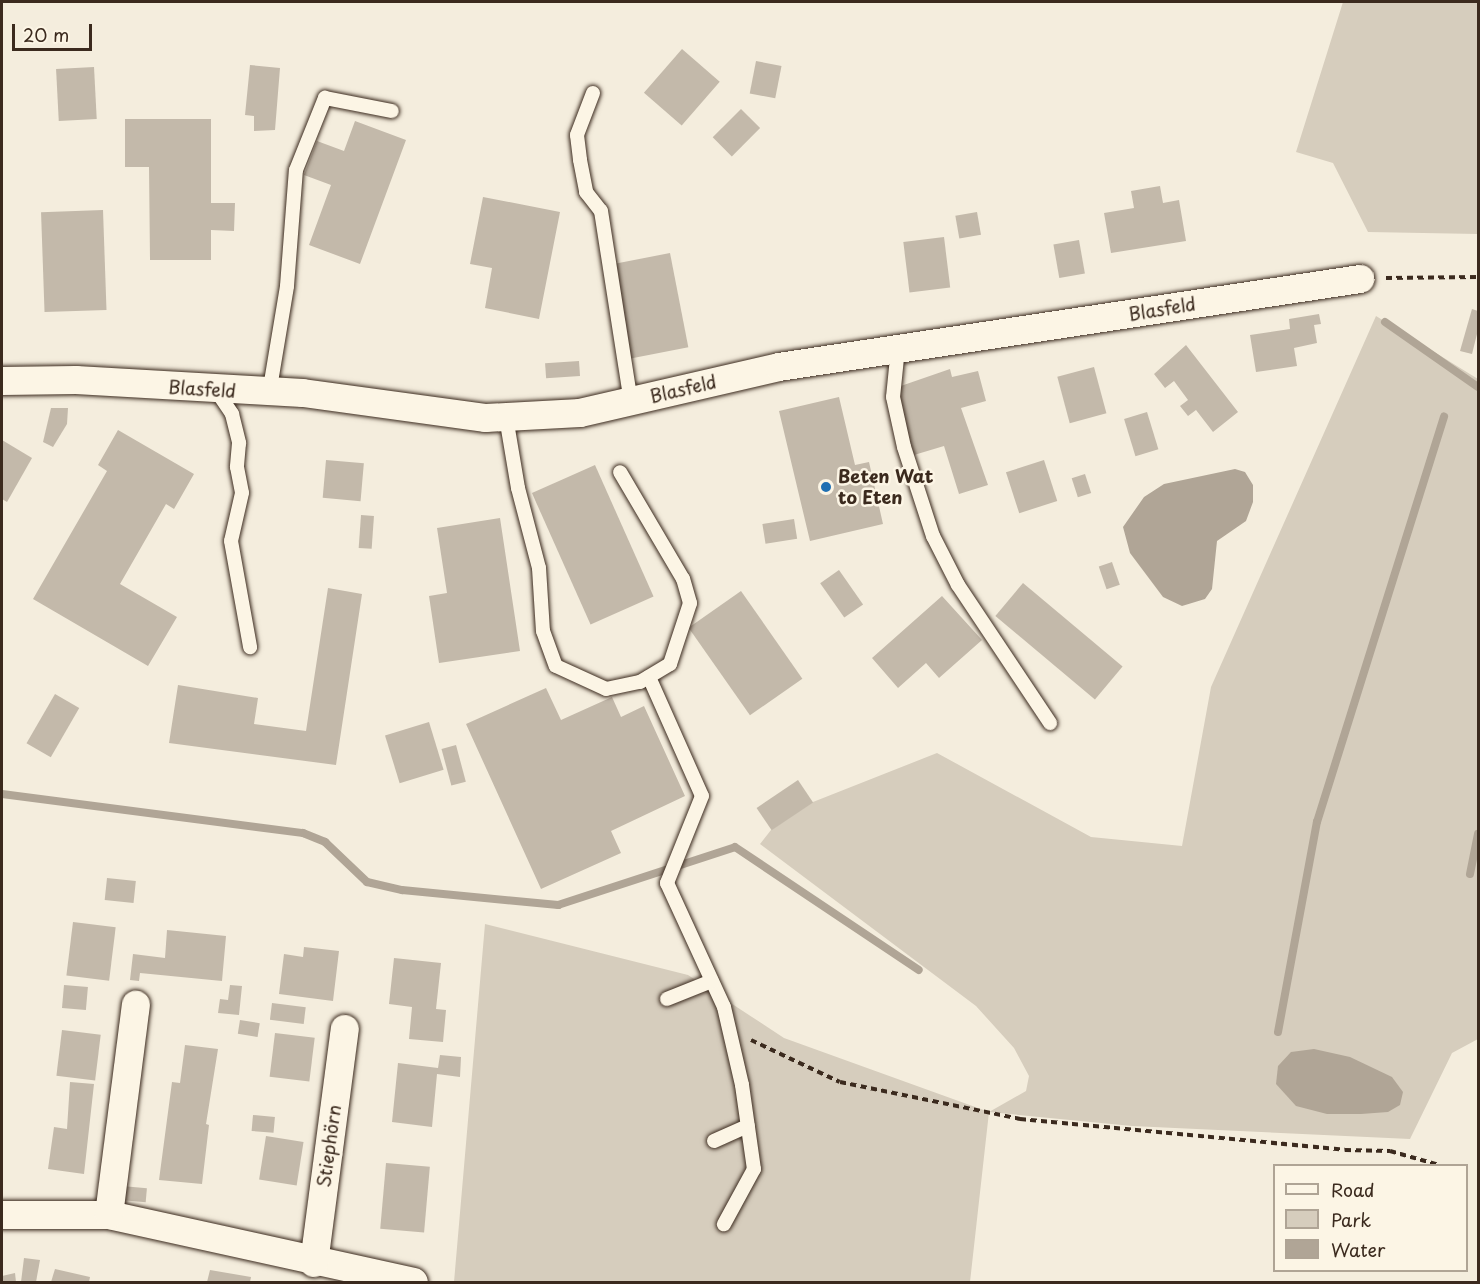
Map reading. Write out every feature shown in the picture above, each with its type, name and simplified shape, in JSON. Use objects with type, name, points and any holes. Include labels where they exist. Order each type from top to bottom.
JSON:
[{"type":"street","name":"Blasfeld","points":[[2,381],[76,380],[269,394],[303,393],[486,418],[580,413],[779,367],[1360,279]]},
{"type":"street","points":[[109,1215],[136,1005]]},
{"type":"street","name":"Stiephörn","points":[[314,1263],[345,1029]]},
{"type":"street","points":[[2,1215],[109,1215],[314,1263],[414,1282]]},
{"type":"lane","points":[[593,93],[577,135],[580,160],[586,192],[601,211],[631,402]]},
{"type":"lane","points":[[269,394],[287,286],[296,170],[325,98],[392,111]]},
{"type":"lane","points":[[898,348],[893,397],[904,447],[933,536],[958,585],[1050,723]]},
{"type":"lane","points":[[216,390],[232,414],[239,442],[237,467],[242,493],[231,541],[250,647]]},
{"type":"lane","points":[[506,417],[518,488],[539,568],[543,631],[556,666],[606,689],[649,677],[670,664],[690,603],[683,579],[620,472]]},
{"type":"lane","points":[[649,677],[702,796],[667,883],[712,981],[729,1029],[754,1168],[724,1224]]},
{"type":"lane","points":[[667,999],[712,981]]},
{"type":"lane","points":[[714,1141],[748,1126]]},
{"type":"path","points":[[1360,279],[1479,277]]},
{"type":"path","points":[[729,1029],[840,1082],[1020,1119],[1345,1150],[1390,1151],[1436,1164]]},
{"type":"green space","points":[[1343,2],[1478,2],[1478,234],[1368,232],[1333,163],[1296,152]]},
{"type":"green space","points":[[1376,316],[1478,379],[1478,1039],[1452,1053],[1410,1139],[1132,1126],[989,1112],[1026,1091],[1029,1076],[1014,1048],[976,1006],[760,844],[771,830],[813,802],[937,753],[1091,837],[1182,846],[1211,687]]},
{"type":"green space","points":[[485,924],[688,975],[784,1038],[989,1112],[970,1282],[454,1282]]},
{"type":"water","points":[[1235,469],[1245,472],[1253,485],[1253,502],[1246,521],[1217,541],[1212,589],[1205,599],[1182,606],[1163,597],[1130,553],[1123,527],[1144,497],[1164,484]]},
{"type":"water","points":[[1314,1049],[1350,1057],[1392,1077],[1403,1092],[1400,1105],[1388,1112],[1361,1114],[1327,1114],[1296,1106],[1276,1084],[1278,1066],[1291,1052]]},
{"type":"building","points":[[682,49],[720,82],[682,126],[644,93]]},
{"type":"building","points":[[756,61],[782,66],[775,98],[750,93]]},
{"type":"building","points":[[250,65],[280,68],[275,130],[254,131],[254,116],[245,115]]},
{"type":"building","points":[[94,67],[97,119],[59,121],[56,69]]},
{"type":"building","points":[[741,109],[760,128],[732,156],[713,137]]},
{"type":"building","points":[[125,119],[211,119],[211,203],[235,203],[234,231],[211,230],[211,260],[150,260],[149,167],[125,167]]},
{"type":"building","points":[[355,121],[406,140],[360,264],[309,245],[331,185],[304,175],[317,141],[344,151]]},
{"type":"building","points":[[1160,186],[1163,203],[1179,200],[1186,241],[1111,253],[1104,213],[1134,208],[1131,191]]},
{"type":"building","points":[[483,197],[560,212],[539,319],[485,308],[492,268],[470,264]]},
{"type":"building","points":[[103,210],[106,310],[45,312],[41,212]]},
{"type":"building","points":[[977,212],[981,235],[959,238],[955,216]]},
{"type":"building","points":[[944,237],[950,288],[910,293],[903,242]]},
{"type":"building","points":[[1079,240],[1085,273],[1059,278],[1053,245]]},
{"type":"building","points":[[670,253],[688,347],[629,359],[611,264]]},
{"type":"building","points":[[1472,309],[1478,311],[1478,330],[1472,354],[1460,351]]},
{"type":"building","points":[[1319,314],[1321,324],[1314,325],[1317,343],[1294,348],[1297,366],[1256,372],[1250,335],[1290,329],[1289,319]]},
{"type":"building","points":[[1186,345],[1238,412],[1213,432],[1196,410],[1188,416],[1180,406],[1188,400],[1174,381],[1165,388],[1154,374]]},
{"type":"building","points":[[579,361],[580,376],[546,378],[545,363]]},
{"type":"building","points":[[1094,367],[1106,413],[1070,423],[1057,377]]},
{"type":"building","points":[[950,369],[952,377],[978,371],[986,401],[961,408],[988,485],[959,494],[944,446],[914,455],[895,388]]},
{"type":"building","points":[[839,397],[855,465],[869,462],[883,524],[810,541],[779,411]]},
{"type":"building","points":[[51,408],[68,408],[67,424],[53,447],[43,442]]},
{"type":"building","points":[[1147,412],[1158,449],[1135,456],[1124,419]]},
{"type":"building","points":[[118,430],[194,474],[174,509],[166,504],[120,584],[177,617],[148,666],[33,599],[107,471],[98,465]]},
{"type":"building","points":[[2,440],[32,458],[7,502],[2,499]]},
{"type":"building","points":[[326,460],[364,463],[361,501],[323,498]]},
{"type":"building","points":[[1044,460],[1057,501],[1019,513],[1006,472]]},
{"type":"building","points":[[595,465],[654,597],[591,625],[532,493]]},
{"type":"building","points":[[1085,474],[1091,493],[1078,497],[1072,478]]},
{"type":"building","points":[[361,515],[374,516],[372,549],[359,548]]},
{"type":"building","points":[[500,518],[520,651],[439,663],[429,596],[447,593],[437,528]]},
{"type":"building","points":[[794,519],[797,539],[766,544],[762,524]]},
{"type":"building","points":[[1112,562],[1120,585],[1107,589],[1099,567]]},
{"type":"building","points":[[839,570],[863,604],[844,618],[820,583]]},
{"type":"building","points":[[1023,583],[1123,667],[1095,700],[995,616]]},
{"type":"building","points":[[328,588],[362,594],[336,765],[169,743],[178,685],[258,698],[254,724],[306,731]]},
{"type":"building","points":[[741,591],[802,679],[750,715],[689,628]]},
{"type":"building","points":[[942,596],[982,640],[939,678],[926,663],[898,688],[872,658]]},
{"type":"building","points":[[546,688],[561,720],[612,697],[621,717],[644,706],[685,796],[611,831],[621,853],[541,889],[466,724]]},
{"type":"building","points":[[55,694],[79,708],[51,757],[26,743]]},
{"type":"building","points":[[429,722],[444,770],[400,783],[385,735]]},
{"type":"building","points":[[456,745],[466,782],[451,786],[442,749]]},
{"type":"building","points":[[798,780],[813,802],[772,830],[757,808]]},
{"type":"building","points":[[107,878],[136,881],[134,903],[105,900]]},
{"type":"building","points":[[73,922],[116,927],[109,981],[66,976]]},
{"type":"building","points":[[167,930],[226,936],[222,981],[140,973],[139,981],[130,980],[133,954],[165,958]]},
{"type":"building","points":[[304,947],[339,951],[333,1001],[279,994],[284,954],[303,957]]},
{"type":"building","points":[[394,958],[441,963],[436,1009],[446,1010],[443,1042],[409,1039],[412,1007],[389,1004]]},
{"type":"building","points":[[64,985],[88,987],[86,1010],[62,1008]]},
{"type":"building","points":[[230,985],[242,986],[239,1015],[218,1013],[220,999],[228,1000]]},
{"type":"building","points":[[272,1003],[306,1007],[304,1024],[270,1020]]},
{"type":"building","points":[[240,1020],[260,1023],[258,1037],[238,1034]]},
{"type":"building","points":[[62,1030],[101,1035],[95,1080],[56,1076]]},
{"type":"building","points":[[275,1033],[315,1038],[309,1082],[270,1077]]},
{"type":"building","points":[[185,1045],[218,1049],[206,1124],[209,1125],[202,1184],[159,1180],[172,1082],[180,1083]]},
{"type":"building","points":[[440,1055],[461,1057],[460,1077],[437,1074],[432,1127],[392,1122],[398,1063],[438,1068]]},
{"type":"building","points":[[70,1082],[94,1084],[84,1174],[48,1169],[54,1127],[67,1129]]},
{"type":"building","points":[[253,1115],[275,1117],[274,1133],[252,1131]]},
{"type":"building","points":[[266,1136],[304,1142],[297,1185],[259,1179]]},
{"type":"building","points":[[386,1163],[430,1167],[424,1233],[380,1229]]},
{"type":"building","points":[[122,1186],[147,1188],[146,1202],[121,1200]]},
{"type":"building","points":[[24,1258],[40,1260],[36,1282],[21,1282]]},
{"type":"building","points":[[55,1269],[90,1277],[89,1282],[51,1282]]},
{"type":"building","points":[[210,1270],[251,1277],[250,1282],[207,1282]]},
{"type":"building","points":[[15,1273],[16,1282],[2,1282],[2,1276]]},
{"type":"waterway","points":[[1385,322],[1478,387]]},
{"type":"waterway","points":[[1278,1032],[1317,822],[1444,416]]},
{"type":"waterway","points":[[2,794],[303,833],[325,842],[367,882],[402,890],[558,905],[735,847],[919,970]]},
{"type":"waterway","points":[[1470,874],[1478,834]]},
{"type":"place","name":"Beten Wat to Eten","points":[[826,487]]}]
